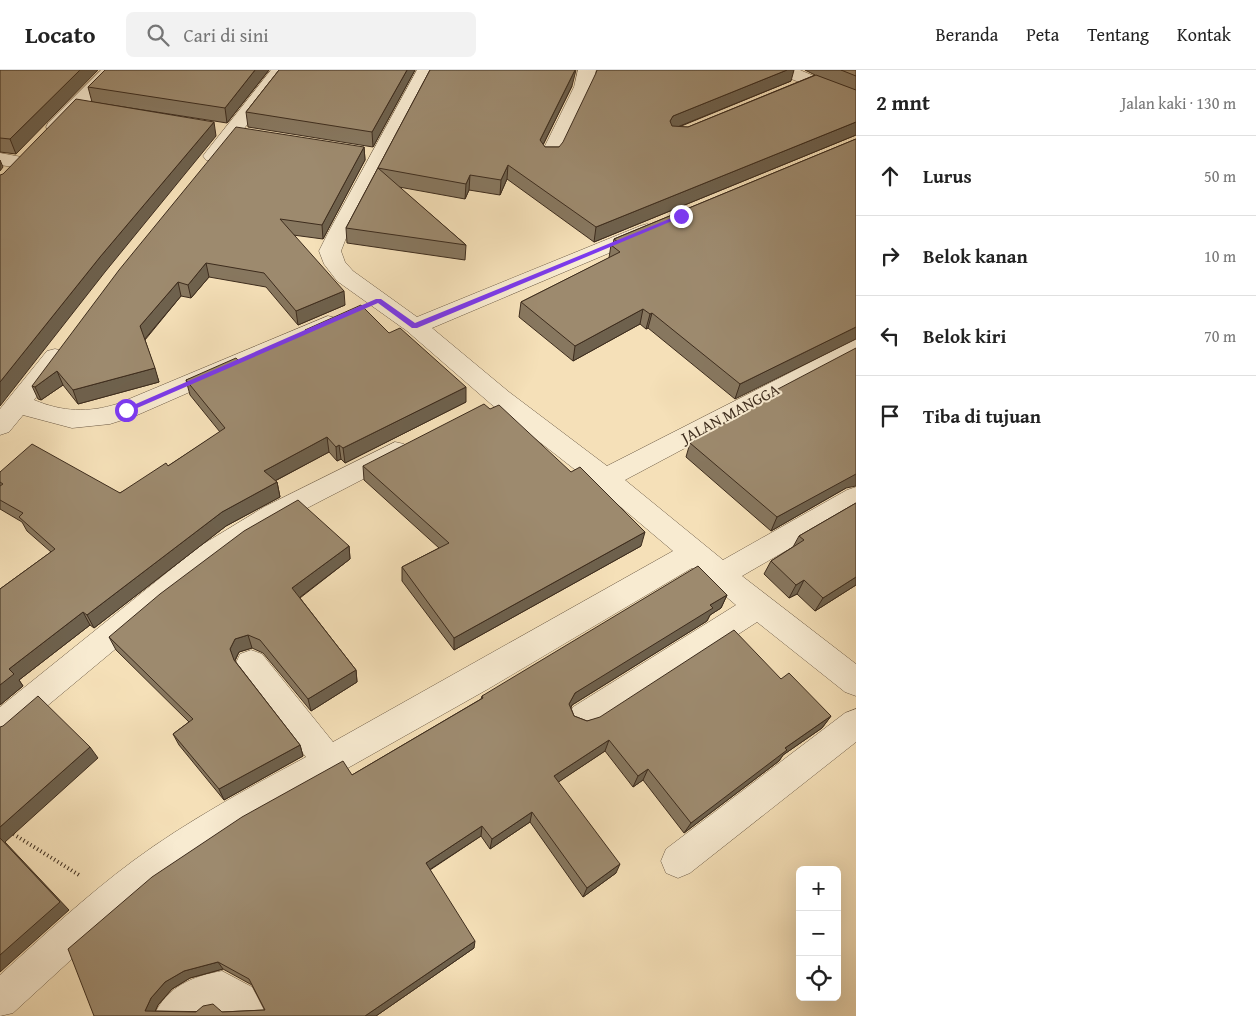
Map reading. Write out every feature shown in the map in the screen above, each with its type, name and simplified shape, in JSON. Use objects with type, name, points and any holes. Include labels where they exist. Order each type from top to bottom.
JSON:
[{"type":"street","points":[[3,168],[20,162],[111,70]]},
{"type":"street","points":[[201,171],[280,70]]},
{"type":"street","points":[[426,70],[369,154],[330,251],[335,264],[345,276],[414,326],[500,398],[605,479],[758,606],[856,682]]},
{"type":"street","points":[[550,156],[583,87],[587,70]]},
{"type":"street","points":[[785,70],[856,100]]},
{"type":"street","points":[[785,92],[812,81]]},
{"type":"street","points":[[75,106],[95,110]]},
{"type":"street","points":[[414,326],[662,223]]},
{"type":"street","points":[[20,404],[51,416],[67,419],[81,421],[103,418],[126,410],[379,301]]},
{"type":"street","points":[[0,426],[20,404],[66,341]]},
{"type":"street","name":"JALAN MANGGA","points":[[605,479],[856,347]]},
{"type":"street","points":[[474,411],[500,398]]},
{"type":"street","points":[[0,726],[210,554],[273,514],[413,442]]},
{"type":"street","points":[[721,575],[856,497]]},
{"type":"street","points":[[0,1000],[84,923],[146,873],[233,815],[694,553]]},
{"type":"street","points":[[584,717],[758,606]]},
{"type":"street","points":[[251,663],[329,762]]},
{"type":"street","points":[[678,861],[856,723]]},
{"type":"street","points":[[173,1016],[199,994],[222,990],[239,1000],[248,1016]]},
{"type":"path","points":[[8,831],[116,897]]},
{"type":"building","points":[[0,70],[80,70],[10,139],[0,138]]},
{"type":"building","points":[[105,70],[255,70],[225,108],[88,87]]},
{"type":"building","points":[[279,70],[407,70],[372,132],[246,112]]},
{"type":"building","points":[[430,70],[575,70],[540,140],[545,147],[559,147],[563,142],[597,70],[787,70],[673,116],[670,121],[672,126],[688,127],[816,75],[856,90],[856,122],[596,227],[508,165],[501,180],[470,175],[466,184],[378,168],[466,245],[346,228]]},
{"type":"building","points":[[841,70],[856,70],[856,76]]},
{"type":"building","points":[[76,99],[214,122],[100,257],[0,382],[0,175]]},
{"type":"building","points":[[236,127],[364,147],[322,225],[280,219],[344,291],[296,311],[264,273],[206,263],[188,285],[178,282],[140,326],[155,368],[73,390],[57,371],[35,387],[32,386],[119,270]]},
{"type":"building","points":[[856,139],[856,327],[740,384],[652,313],[650,314],[643,309],[575,346],[521,302],[620,252],[611,245],[618,242],[614,239]]},
{"type":"building","points":[[361,305],[389,333],[400,328],[466,387],[343,448],[339,445],[336,447],[327,437],[264,471],[277,482],[222,512],[87,615],[83,612],[9,669],[14,674],[0,685],[0,589],[55,549],[19,517],[23,513],[0,500],[0,486],[3,484],[0,482],[0,472],[32,444],[120,493],[166,463],[168,466],[225,428],[186,380],[236,358],[240,362]]},
{"type":"building","points":[[856,348],[856,474],[777,517],[690,443],[762,401],[759,399]]},
{"type":"building","points":[[484,404],[490,409],[499,405],[571,472],[580,467],[645,532],[454,638],[402,567],[449,543],[363,466]]},
{"type":"building","points":[[298,500],[349,546],[292,588],[356,670],[308,699],[260,640],[248,635],[235,639],[230,649],[234,660],[300,745],[219,789],[173,734],[193,719],[109,637],[160,594],[244,531]]},
{"type":"building","points":[[856,503],[856,577],[823,598],[804,580],[796,585],[771,561],[804,540],[799,536]]},
{"type":"building","points":[[698,566],[727,595],[710,605],[713,608],[575,693],[569,704],[574,716],[587,721],[600,717],[734,630],[781,679],[789,673],[831,716],[785,748],[787,750],[691,823],[648,769],[638,776],[609,740],[554,776],[620,864],[587,888],[532,812],[492,839],[482,826],[426,863],[475,941],[365,1016],[94,1016],[68,949],[152,877],[242,817],[343,761],[352,775],[483,698],[482,696]],"holes":[[[218,962],[249,979],[265,1010],[222,1012],[213,1004],[203,1006],[196,1012],[145,1011],[151,998],[165,982],[184,971]]]},
{"type":"building","points":[[38,696],[90,747],[0,827],[0,727]]},
{"type":"building","points":[[0,838],[60,902],[0,955]]},
{"type":"route","points":[[126,410],[379,301],[414,326],[681,216]]}]
